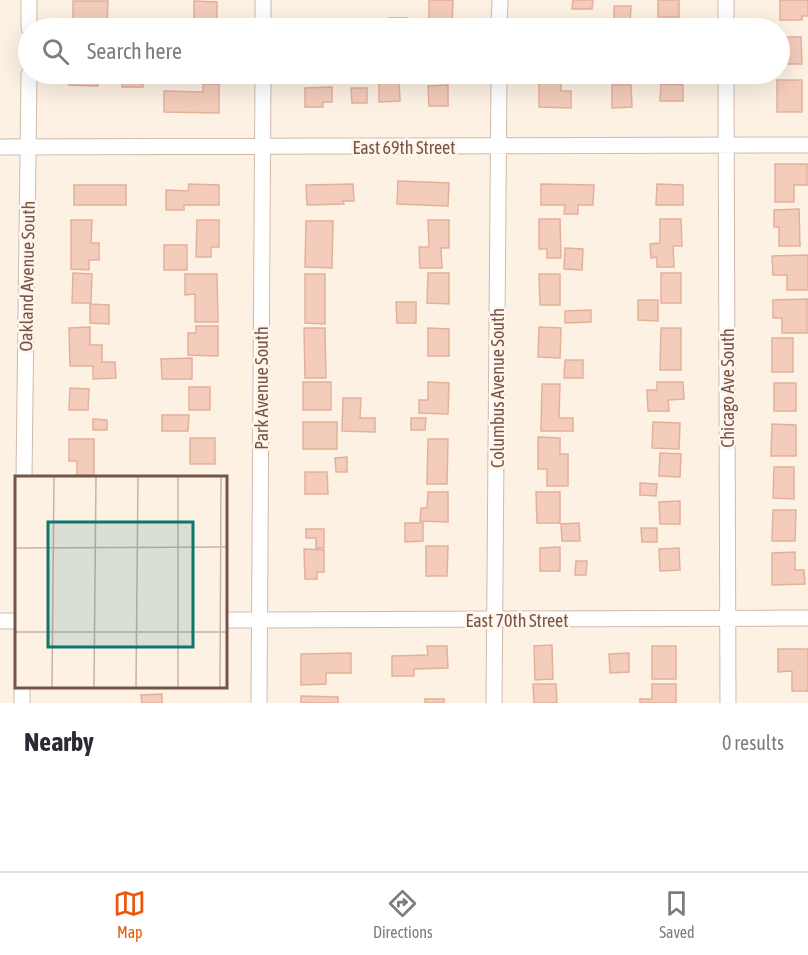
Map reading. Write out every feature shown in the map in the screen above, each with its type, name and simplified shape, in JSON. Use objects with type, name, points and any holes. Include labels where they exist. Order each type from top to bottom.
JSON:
[{"type":"street","points":[[29,0],[29,18]]},
{"type":"street","points":[[263,0],[263,18]]},
{"type":"street","points":[[500,0],[500,18]]},
{"type":"street","points":[[726,0],[726,18]]},
{"type":"street","name":"Oakland Avenue South","points":[[24,476],[29,84]]},
{"type":"street","name":"Park Avenue South","points":[[259,703],[263,84]]},
{"type":"street","name":"Columbus Avenue South","points":[[494,703],[499,84]]},
{"type":"street","name":"Chicago Ave South","points":[[726,84],[728,703]]},
{"type":"street","name":"East 69th Street","points":[[0,147],[808,145]]},
{"type":"street","name":"East 70th Street","points":[[226,620],[808,618]]},
{"type":"building","points":[[429,0],[453,0],[452,18],[429,18]]},
{"type":"building","points":[[573,0],[593,0],[592,9],[572,9]]},
{"type":"building","points":[[658,0],[679,0],[679,17],[658,17]]},
{"type":"building","points":[[780,0],[808,0],[808,16],[802,16],[802,20],[780,18]]},
{"type":"building","points":[[73,1],[108,1],[107,18],[73,18]]},
{"type":"building","points":[[194,1],[217,2],[217,18],[194,18]]},
{"type":"building","points":[[614,6],[631,6],[630,18],[614,18]]},
{"type":"building","points":[[790,37],[801,37],[802,64],[790,64]]},
{"type":"building","points":[[790,80],[802,80],[802,112],[777,112],[777,84],[790,84]]},
{"type":"building","points":[[98,84],[98,86],[69,85]]},
{"type":"building","points":[[122,84],[143,84],[143,87],[122,87]]},
{"type":"building","points":[[203,84],[219,84],[219,113],[164,112],[164,91],[203,92]]},
{"type":"building","points":[[379,84],[399,84],[400,101],[379,102]]},
{"type":"building","points":[[539,84],[561,84],[561,91],[571,91],[571,108],[539,107]]},
{"type":"building","points":[[661,84],[683,85],[683,101],[660,101]]},
{"type":"building","points":[[448,85],[448,106],[429,106],[428,86]]},
{"type":"building","points":[[612,85],[631,85],[632,107],[612,108]]},
{"type":"building","points":[[332,87],[332,102],[323,102],[323,107],[305,107],[305,88]]},
{"type":"building","points":[[351,88],[367,88],[367,103],[352,103]]},
{"type":"building","points":[[775,164],[807,164],[807,185],[794,185],[794,202],[775,202]]},
{"type":"building","points":[[398,181],[449,183],[448,206],[397,204]]},
{"type":"building","points":[[189,184],[219,185],[219,205],[184,205],[184,210],[166,210],[166,190],[188,191]]},
{"type":"building","points":[[353,184],[354,201],[343,201],[344,204],[307,205],[306,185]]},
{"type":"building","points":[[541,184],[594,185],[593,205],[578,205],[578,214],[564,214],[565,205],[541,205]]},
{"type":"building","points":[[657,184],[683,185],[683,205],[656,205]]},
{"type":"building","points":[[74,185],[126,185],[126,205],[74,205]]},
{"type":"building","points":[[799,209],[800,246],[779,246],[779,227],[774,227],[774,210]]},
{"type":"building","points":[[539,219],[560,219],[561,258],[547,258],[547,249],[539,249]]},
{"type":"building","points":[[660,219],[681,219],[682,246],[673,246],[674,267],[657,267],[657,257],[651,258],[650,244],[660,243]]},
{"type":"building","points":[[71,220],[92,220],[91,243],[99,243],[99,260],[89,260],[89,270],[71,269]]},
{"type":"building","points":[[197,220],[219,220],[219,247],[211,247],[211,257],[196,257]]},
{"type":"building","points":[[428,220],[449,220],[449,248],[441,248],[442,268],[420,268],[419,247],[429,247]]},
{"type":"building","points":[[306,221],[333,221],[332,268],[305,267]]},
{"type":"building","points":[[164,245],[187,245],[187,270],[164,270]]},
{"type":"building","points":[[565,248],[583,249],[582,270],[564,269]]},
{"type":"building","points":[[808,255],[808,290],[787,290],[787,275],[773,275],[772,256]]},
{"type":"building","points":[[73,273],[92,274],[91,303],[72,303]]},
{"type":"building","points":[[428,273],[449,273],[449,304],[427,303]]},
{"type":"building","points":[[661,273],[681,273],[681,303],[661,303]]},
{"type":"building","points":[[185,274],[217,274],[218,322],[195,322],[195,294],[185,295]]},
{"type":"building","points":[[305,274],[325,274],[325,324],[305,323]]},
{"type":"building","points":[[539,274],[560,274],[560,305],[540,305]]},
{"type":"building","points":[[807,299],[807,333],[782,333],[782,318],[773,318],[773,300]]},
{"type":"building","points":[[638,300],[658,300],[658,321],[638,320]]},
{"type":"building","points":[[396,302],[416,302],[416,323],[397,323]]},
{"type":"building","points":[[90,304],[109,305],[109,324],[90,323]]},
{"type":"building","points":[[591,310],[591,322],[565,323],[565,311]]},
{"type":"building","points":[[196,326],[218,326],[218,356],[188,355],[188,333],[196,333]]},
{"type":"building","points":[[90,327],[90,345],[102,345],[102,362],[115,362],[116,378],[93,379],[93,366],[70,366],[69,328]]},
{"type":"building","points":[[539,327],[561,328],[560,358],[538,357]]},
{"type":"building","points":[[304,328],[325,328],[326,378],[305,378]]},
{"type":"building","points":[[428,328],[449,329],[449,356],[428,356]]},
{"type":"building","points":[[661,328],[681,328],[681,370],[660,370]]},
{"type":"building","points":[[772,338],[793,338],[793,372],[772,372]]},
{"type":"building","points":[[192,358],[192,379],[162,379],[161,359]]},
{"type":"building","points":[[565,360],[583,360],[583,378],[564,378]]},
{"type":"building","points":[[303,382],[331,382],[331,410],[303,410]]},
{"type":"building","points":[[428,382],[449,383],[448,414],[419,413],[419,400],[428,400]]},
{"type":"building","points":[[657,382],[683,382],[684,399],[668,400],[669,411],[648,411],[647,390],[657,390]]},
{"type":"building","points":[[774,383],[796,383],[796,411],[774,411]]},
{"type":"building","points":[[542,384],[560,384],[559,418],[573,418],[573,431],[541,431]]},
{"type":"building","points":[[189,387],[210,387],[210,410],[189,410]]},
{"type":"building","points":[[70,388],[89,389],[88,410],[69,410]]},
{"type":"building","points":[[343,398],[361,398],[360,418],[375,418],[375,432],[342,431]]},
{"type":"building","points":[[162,415],[189,415],[188,431],[162,431]]},
{"type":"building","points":[[411,418],[426,418],[425,430],[411,430]]},
{"type":"building","points":[[93,419],[107,420],[107,430],[93,430]]},
{"type":"building","points":[[303,422],[337,422],[337,449],[303,449]]},
{"type":"building","points":[[653,422],[680,423],[679,449],[652,448]]},
{"type":"building","points":[[772,424],[796,425],[796,456],[771,456]]},
{"type":"building","points":[[538,437],[560,438],[560,454],[568,454],[568,486],[547,486],[547,469],[538,469]]},
{"type":"building","points":[[190,438],[215,438],[215,464],[190,464]]},
{"type":"building","points":[[69,439],[94,439],[94,476],[77,476],[77,461],[69,461]]},
{"type":"building","points":[[428,439],[448,439],[447,484],[427,484]]},
{"type":"building","points":[[660,453],[681,454],[680,477],[659,476]]},
{"type":"building","points":[[347,457],[347,472],[336,472],[335,458]]},
{"type":"building","points":[[774,467],[794,467],[794,499],[773,498]]},
{"type":"building","points":[[305,472],[327,472],[328,494],[305,494]]},
{"type":"building","points":[[640,483],[657,484],[656,496],[640,495]]},
{"type":"building","points":[[428,492],[448,492],[448,522],[420,521],[421,508],[427,508]]},
{"type":"building","points":[[536,492],[560,492],[560,523],[537,523]]},
{"type":"building","points":[[680,501],[680,524],[660,524],[659,502]]},
{"type":"building","points":[[773,510],[796,510],[795,541],[772,541]]},
{"type":"building","points":[[405,523],[423,523],[423,541],[405,542]]},
{"type":"building","points":[[579,523],[580,541],[562,541],[561,524]]},
{"type":"building","points":[[641,528],[657,528],[657,542],[642,542]]},
{"type":"building","points":[[306,529],[324,529],[324,548],[316,548],[316,538],[306,538]]},
{"type":"building","points":[[426,546],[448,546],[447,576],[426,576]]},
{"type":"building","points":[[560,547],[560,571],[540,571],[540,548]]},
{"type":"building","points":[[679,548],[680,570],[660,571],[659,549]]},
{"type":"building","points":[[304,549],[324,550],[324,572],[317,572],[317,579],[305,579]]},
{"type":"building","points":[[795,552],[795,570],[804,570],[805,584],[772,585],[772,553]]},
{"type":"building","points":[[576,561],[587,561],[586,575],[575,575]]},
{"type":"building","points":[[552,645],[553,679],[535,680],[534,646]]},
{"type":"building","points":[[427,646],[447,646],[448,668],[414,669],[414,676],[392,676],[392,656],[428,655]]},
{"type":"building","points":[[652,646],[676,646],[676,679],[652,679]]},
{"type":"building","points":[[778,649],[808,649],[808,691],[792,691],[792,671],[778,672]]},
{"type":"building","points":[[351,653],[351,673],[326,673],[326,684],[301,685],[301,654]]},
{"type":"building","points":[[629,653],[629,672],[610,673],[609,654]]},
{"type":"building","points":[[533,684],[556,684],[557,703],[534,703]]},
{"type":"building","points":[[652,684],[676,684],[676,703],[640,703],[640,699],[652,699]]},
{"type":"building","points":[[162,694],[162,703],[142,703],[141,695]]},
{"type":"building","points":[[301,696],[338,697],[338,703],[301,703]]},
{"type":"building","points":[[425,699],[444,699],[444,703],[425,703]]}]
